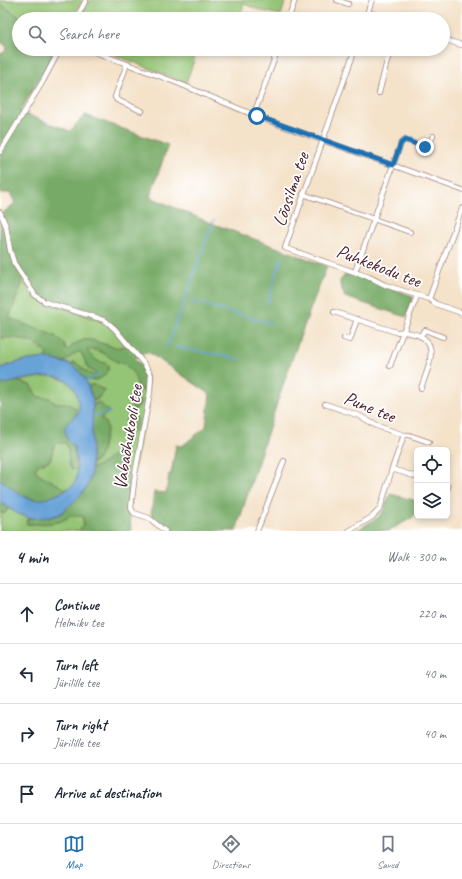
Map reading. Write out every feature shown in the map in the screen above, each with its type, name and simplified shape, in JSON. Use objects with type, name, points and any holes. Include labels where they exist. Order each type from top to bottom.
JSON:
[{"type":"street","points":[[80,12],[86,0]]},
{"type":"street","points":[[291,12],[295,0]]},
{"type":"street","points":[[336,0],[348,4]]},
{"type":"street","points":[[368,12],[372,0]]},
{"type":"street","points":[[450,41],[462,45]]},
{"type":"street","points":[[0,152],[56,56]]},
{"type":"street","points":[[106,56],[175,82],[266,120],[462,190]]},
{"type":"street","points":[[254,114],[274,56]]},
{"type":"street","name":"Lõosilma tee","points":[[285,248],[353,56]]},
{"type":"street","points":[[379,93],[388,56]]},
{"type":"street","points":[[127,64],[115,97],[117,100],[142,111]]},
{"type":"street","points":[[355,272],[401,143],[405,140],[428,147],[433,136]]},
{"type":"street","points":[[303,194],[410,232]]},
{"type":"street","points":[[429,299],[462,208]]},
{"type":"street","name":"Vabaõhukooli tee","points":[[0,212],[6,226],[14,263],[35,295],[45,302],[106,321],[115,329],[150,371],[151,384],[143,433],[134,474],[131,508],[134,513],[149,518],[165,531]]},
{"type":"street","name":"Puhkekodu tee","points":[[285,248],[355,272],[385,285],[429,299],[436,304],[462,313]]},
{"type":"street","points":[[390,366],[417,296]]},
{"type":"street","points":[[334,312],[396,332],[404,331],[420,336],[429,343],[431,350],[430,364],[422,388]]},
{"type":"street","points":[[344,338],[350,340],[357,319]]},
{"type":"street","points":[[420,336],[425,330],[443,337]]},
{"type":"street","name":"Pune tee","points":[[325,404],[360,416],[377,426],[429,442]]},
{"type":"street","name":"Pune tee","points":[[350,531],[376,514],[380,509],[404,435]]},
{"type":"street","points":[[257,531],[284,461]]},
{"type":"street","points":[[392,470],[414,476]]},
{"type":"green space","points":[[0,0],[82,0],[76,12],[12,12],[0,4]]},
{"type":"green space","points":[[89,0],[286,0],[282,12],[262,11],[244,4],[241,12],[83,12]]},
{"type":"green space","points":[[0,4],[12,12],[12,56],[52,56],[20,112],[70,131],[85,115],[168,145],[150,197],[211,223],[327,266],[290,365],[236,531],[170,531],[151,514],[154,492],[166,493],[176,445],[182,446],[206,427],[210,394],[148,352],[135,358],[146,374],[147,392],[139,389],[134,374],[124,363],[98,351],[87,350],[95,359],[106,363],[109,367],[103,377],[93,380],[85,380],[80,372],[72,365],[74,362],[94,376],[96,373],[88,368],[81,352],[77,352],[64,362],[46,358],[47,354],[41,346],[27,340],[0,338],[0,215],[15,203],[10,193],[0,193],[0,54],[5,52],[7,47],[0,41]],"holes":[[[24,278],[44,300],[114,326],[131,345],[117,347],[86,340],[75,344],[68,350],[65,349],[65,344],[55,336],[9,318]]]},
{"type":"green space","points":[[118,56],[196,56],[186,83]]},
{"type":"green space","points":[[350,272],[412,296],[413,299],[406,317],[345,297],[340,282],[342,278]]},
{"type":"green space","points":[[23,281],[36,298],[105,323],[127,346],[117,348],[101,343],[74,344],[68,350],[9,318]]},
{"type":"green space","points":[[12,337],[35,344],[47,354],[46,358],[22,361],[0,368],[0,338]]},
{"type":"green space","points":[[90,349],[103,352],[117,362],[124,363],[134,374],[139,389],[147,392],[144,419],[129,501],[127,470],[115,452],[105,462],[92,469],[92,463],[97,460],[102,450],[107,428],[105,422],[101,419],[104,415],[110,412],[98,403],[95,403],[93,407],[93,400],[97,400],[104,390],[94,385],[90,385],[89,388],[85,380],[98,380],[98,363],[87,350]]},
{"type":"green space","points":[[77,352],[81,352],[88,368],[96,373],[94,376],[74,362],[72,365],[64,362]]},
{"type":"green space","points":[[51,376],[67,382],[76,392],[79,403],[77,415],[76,408],[55,403],[50,398],[38,397],[30,385],[16,381]]},
{"type":"green space","points":[[16,381],[30,385],[38,397],[50,398],[55,403],[66,403],[76,408],[77,415],[72,418],[77,470],[71,469],[66,443],[55,443],[50,460],[38,465],[35,470],[66,489],[47,499],[31,499],[24,496],[0,479],[0,385]]},
{"type":"green space","points":[[90,385],[94,385],[104,390],[96,400],[93,400],[89,388]]},
{"type":"green space","points":[[133,397],[141,402],[134,410],[131,409],[133,405],[129,401],[129,398]]},
{"type":"green space","points":[[98,402],[110,412],[104,415],[101,419],[105,422],[107,428],[102,450],[97,460],[92,463],[93,407]]},
{"type":"green space","points":[[137,418],[137,422],[135,432],[130,431],[125,425],[126,419]]},
{"type":"green space","points":[[55,443],[66,443],[71,469],[77,470],[75,482],[72,486],[66,489],[40,475],[34,470],[38,465],[50,460]]},
{"type":"green space","points":[[115,452],[120,452],[127,470],[131,531],[79,531],[83,525],[83,516],[71,516],[59,522],[27,524],[26,521],[31,518],[51,517],[60,514],[84,491],[88,485],[92,469],[105,462]]},
{"type":"green space","points":[[390,494],[414,500],[414,516],[412,518],[388,531],[356,531],[377,518],[382,513]]},
{"type":"green space","points":[[0,502],[8,508],[4,514],[0,512]]},
{"type":"green space","points":[[8,508],[18,514],[31,518],[26,521],[27,524],[59,522],[71,516],[83,516],[83,525],[79,531],[0,531],[0,512],[6,512]]},
{"type":"water","points":[[46,358],[72,365],[80,372],[86,381],[93,400],[91,475],[88,485],[79,497],[60,514],[51,517],[31,518],[18,514],[0,502],[0,479],[15,491],[31,499],[51,497],[73,485],[77,476],[76,459],[74,446],[67,438],[65,426],[79,412],[77,396],[71,385],[63,379],[52,376],[26,379],[0,385],[0,368],[22,361]]},
{"type":"waterway","points":[[167,347],[214,220]]},
{"type":"waterway","points":[[267,303],[282,257]]},
{"type":"waterway","points":[[190,301],[270,323]]},
{"type":"waterway","points":[[175,347],[241,359]]},
{"type":"waterway","points":[[86,381],[99,374]]},
{"type":"waterway","points":[[93,416],[110,412]]},
{"type":"route","points":[[257,116],[393,165],[403,141],[405,140],[425,147]]}]
